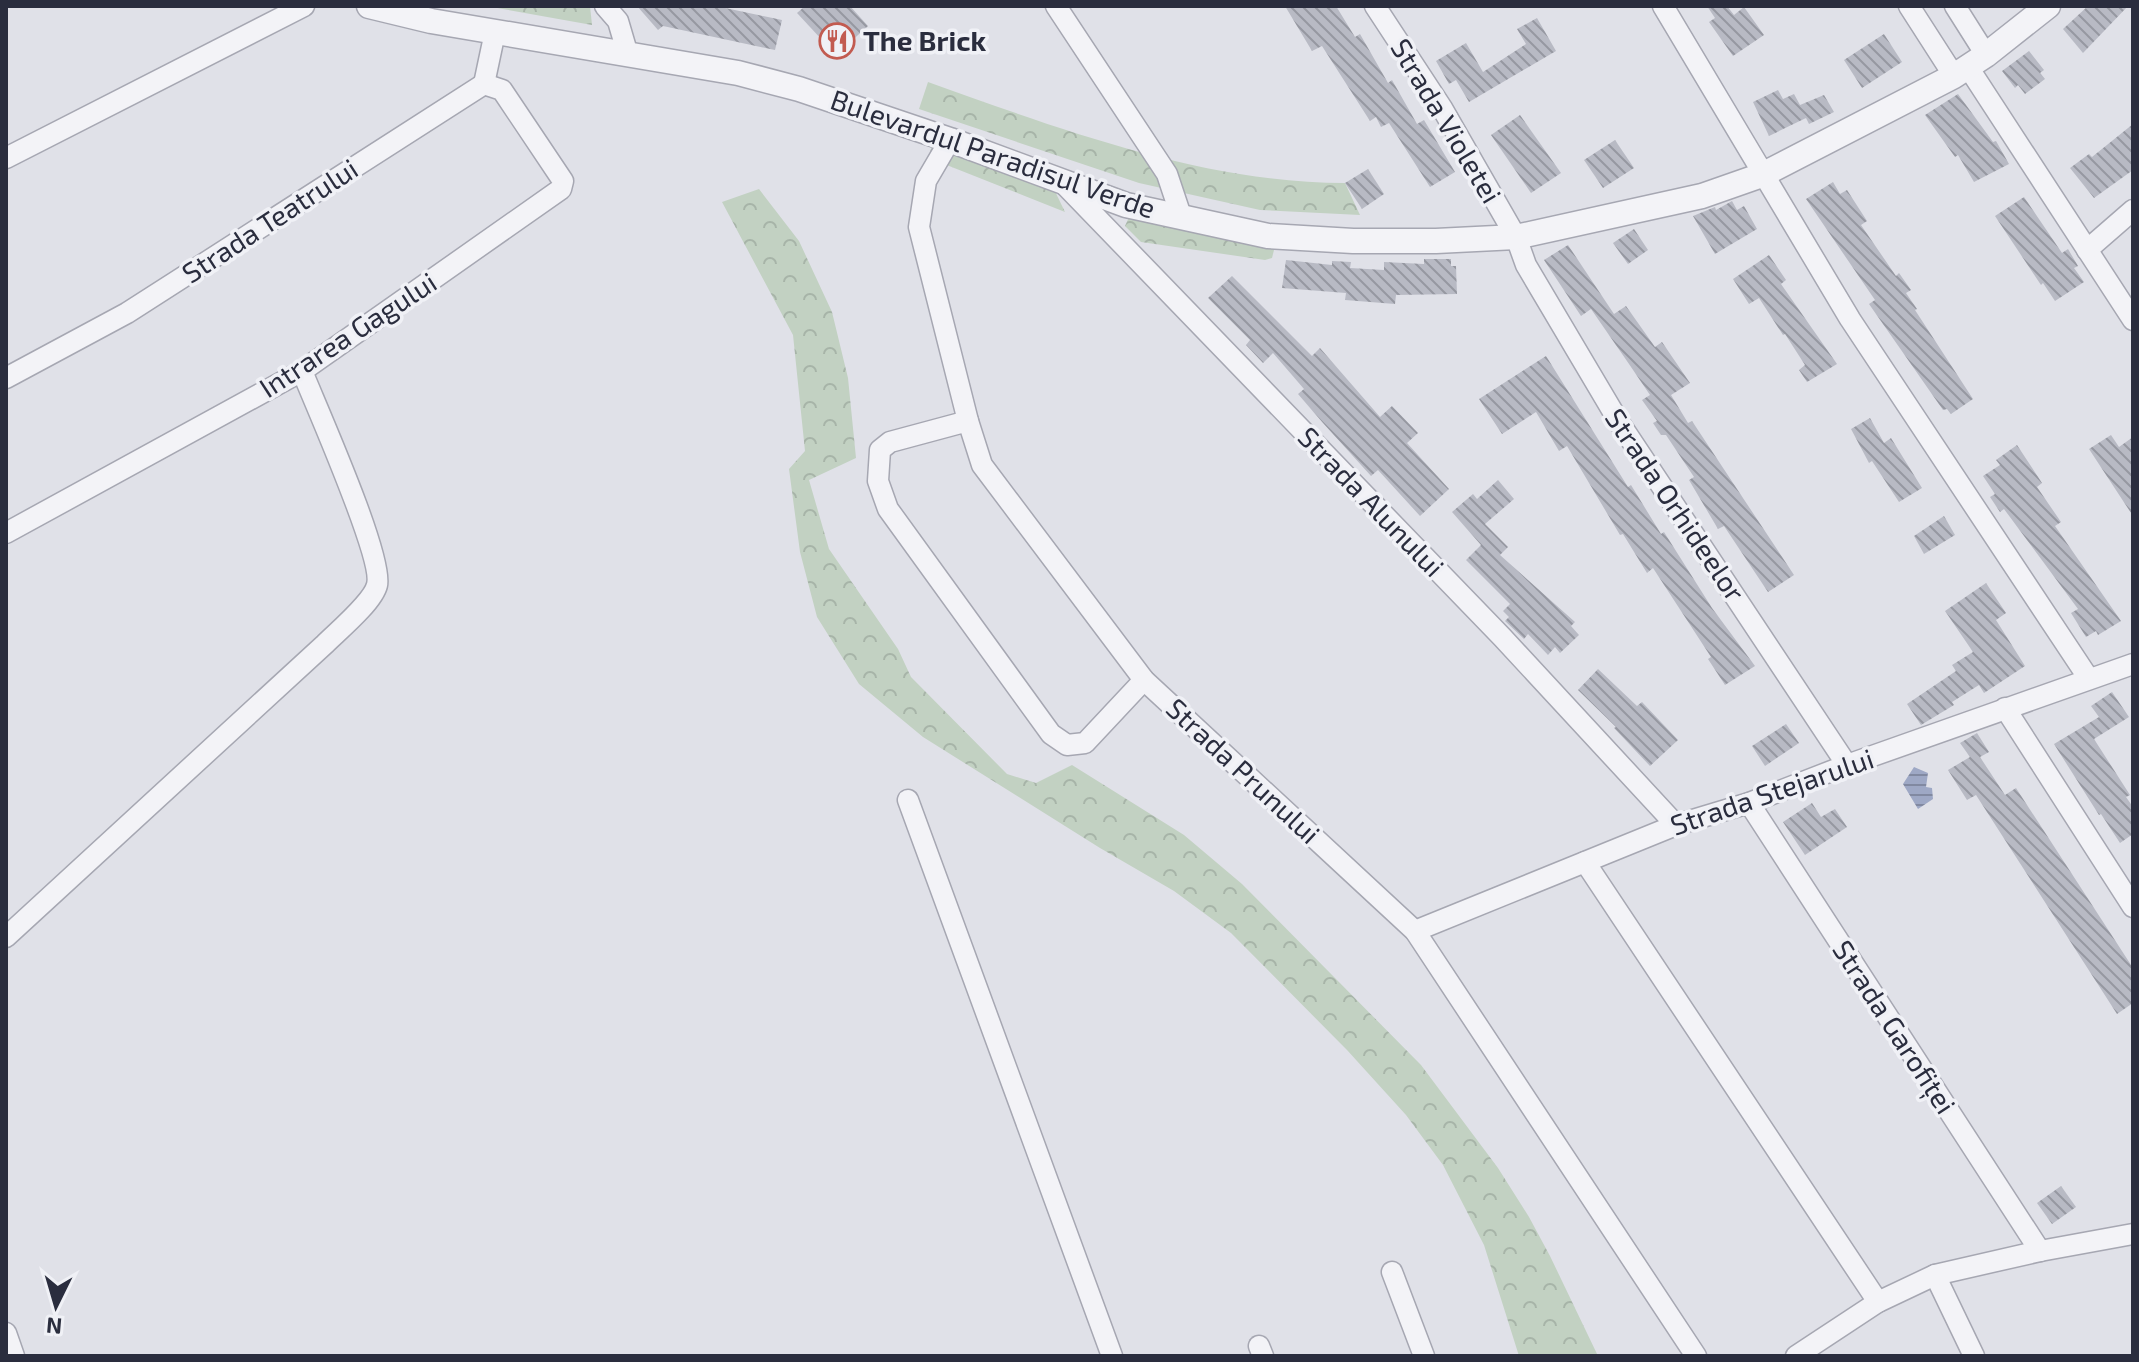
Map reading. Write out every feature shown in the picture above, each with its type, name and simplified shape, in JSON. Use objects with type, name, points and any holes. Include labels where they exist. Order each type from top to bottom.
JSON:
[{"type":"street","points":[[6,158],[304,6]]},
{"type":"street","name":"Bulevardul Paradisul Verde","points":[[369,6],[397,15],[738,73],[799,89],[950,140],[1126,205],[1268,236],[1409,241],[1516,237],[1702,196],[1762,175],[1969,66],[2048,6]]},
{"type":"street","points":[[605,6],[618,21],[628,55]]},
{"type":"street","points":[[1056,6],[1167,174],[1181,216]]},
{"type":"street","name":"Strada Violetei","points":[[1375,6],[1442,108],[1516,237]]},
{"type":"street","points":[[1663,6],[1850,319],[2089,679]]},
{"type":"street","points":[[1909,6],[1969,66],[2133,320]]},
{"type":"street","points":[[1955,6],[1969,66]]},
{"type":"street","points":[[484,84],[495,32]]},
{"type":"street","name":"Intrarea Gagului","points":[[6,533],[302,371],[561,189],[563,181],[502,90],[484,84]]},
{"type":"street","name":"Strada Teatrului","points":[[6,378],[127,313],[484,84]]},
{"type":"street","name":"Strada Prunului","points":[[950,140],[926,181],[919,227],[982,465],[1144,680],[1415,931],[1696,1356]]},
{"type":"street","name":"Strada Alunului","points":[[1064,184],[1502,637],[1676,825]]},
{"type":"street","points":[[2087,250],[2133,210]]},
{"type":"street","name":"Strada Orhideelor","points":[[1516,237],[1526,265],[1619,422],[1847,765]]},
{"type":"street","points":[[6,937],[363,608],[377,585],[374,552],[302,371]]},
{"type":"street","points":[[968,421],[890,442],[880,450],[878,481],[888,509],[1051,734],[1067,745],[1085,743],[1144,680]]},
{"type":"street","name":"Strada Stejarului","points":[[1415,931],[1676,825],[1749,803],[2133,664]]},
{"type":"street","points":[[2005,708],[2133,907]]},
{"type":"street","points":[[908,800],[1112,1356]]},
{"type":"street","name":"Strada Garofiței","points":[[1749,803],[2040,1251]]},
{"type":"street","points":[[1585,862],[1878,1302]]},
{"type":"street","points":[[1796,1356],[1878,1302],[1935,1275],[2133,1234]]},
{"type":"street","points":[[1392,1272],[1424,1356]]},
{"type":"street","points":[[1935,1275],[1974,1356]]},
{"type":"street","points":[[6,1333],[14,1356]]},
{"type":"green space","points":[[486,6],[590,6],[592,25]]},
{"type":"green space","points":[[928,82],[1081,135],[1186,163],[1292,181],[1345,183],[1360,215],[1260,210],[1139,183],[919,109]]},
{"type":"green space","points":[[934,134],[1051,183],[1065,212],[929,158]]},
{"type":"green space","points":[[759,189],[799,241],[832,312],[848,378],[856,458],[809,480],[829,549],[898,649],[911,677],[1007,774],[1036,783],[1072,765],[1184,835],[1242,884],[1421,1065],[1498,1168],[1529,1217],[1598,1356],[1519,1356],[1484,1245],[1443,1165],[1406,1115],[1347,1050],[1231,933],[1174,891],[923,737],[859,684],[817,617],[800,552],[789,469],[805,451],[793,335],[722,202]]},
{"type":"green space","points":[[1131,213],[1275,246],[1272,258],[1265,260],[1141,242],[1125,226]]},
{"type":"water","points":[[1914,767],[1928,773],[1926,787],[1932,788],[1933,799],[1918,809],[1903,784]]},
{"type":"building","points":[[637,6],[716,6],[782,20],[775,50],[663,26],[658,30]]},
{"type":"building","name":"The Brick","points":[[805,6],[850,6],[868,26],[836,55],[797,13]]},
{"type":"building","points":[[1285,6],[1336,6],[1355,37],[1360,34],[1388,83],[1392,80],[1417,124],[1424,120],[1455,172],[1430,187],[1389,123],[1381,127],[1376,117],[1370,121],[1322,46],[1312,51]]},
{"type":"building","points":[[1707,6],[1727,6],[1734,15],[1744,7],[1764,35],[1733,56],[1709,22],[1715,18]]},
{"type":"building","points":[[2088,6],[2128,6],[2083,53],[2063,29]]},
{"type":"building","points":[[1537,18],[1556,51],[1469,102],[1456,80],[1449,84],[1436,61],[1466,43],[1483,72],[1526,44],[1517,29]]},
{"type":"building","points":[[1884,34],[1902,62],[1862,88],[1844,60]]},
{"type":"building","points":[[2029,51],[2044,70],[2040,73],[2045,79],[2025,94],[2018,85],[2015,88],[2002,71]]},
{"type":"building","points":[[1778,90],[1783,99],[1794,94],[1800,105],[1824,95],[1834,112],[1809,124],[1806,118],[1769,136],[1753,102]]},
{"type":"building","points":[[1958,94],[1993,142],[1996,141],[2009,164],[1974,182],[1958,155],[1955,157],[1925,115]]},
{"type":"building","points":[[1520,115],[1561,173],[1531,193],[1491,135]]},
{"type":"building","points":[[2133,124],[2133,170],[2094,198],[2070,168],[2089,154],[2092,157]]},
{"type":"building","points":[[1615,140],[1634,168],[1603,188],[1584,160]]},
{"type":"building","points":[[1368,169],[1384,194],[1362,209],[1345,183]]},
{"type":"building","points":[[1833,182],[1840,194],[1847,190],[1867,221],[1861,225],[1896,276],[1899,273],[1911,290],[1906,293],[1915,310],[1973,399],[1951,414],[1947,409],[1943,410],[1869,304],[1875,300],[1806,199]]},
{"type":"building","points":[[2024,197],[2062,253],[2068,249],[2078,266],[2074,268],[2084,282],[2055,301],[1995,216]]},
{"type":"building","points":[[1732,201],[1737,210],[1744,206],[1757,229],[1715,254],[1693,216],[1715,207],[1716,210]]},
{"type":"building","points":[[1634,229],[1648,250],[1628,264],[1613,243]]},
{"type":"building","points":[[1568,245],[1614,314],[1626,306],[1655,347],[1662,342],[1690,383],[1671,395],[1688,423],[1692,421],[1794,575],[1768,592],[1724,526],[1718,529],[1689,480],[1694,477],[1666,435],[1661,435],[1653,423],[1657,421],[1642,400],[1650,395],[1591,309],[1581,316],[1544,260]]},
{"type":"building","points":[[1769,255],[1786,280],[1781,284],[1837,364],[1807,382],[1799,370],[1805,365],[1785,334],[1759,298],[1749,304],[1733,279]]},
{"type":"building","points":[[1424,259],[1451,259],[1451,266],[1456,266],[1457,294],[1396,295],[1395,304],[1345,300],[1346,293],[1282,288],[1286,260],[1332,265],[1332,261],[1351,262],[1350,268],[1384,270],[1384,262],[1424,264]]},
{"type":"building","points":[[1232,276],[1312,356],[1320,348],[1380,417],[1392,406],[1418,433],[1407,443],[1449,489],[1420,516],[1378,470],[1371,476],[1323,423],[1298,394],[1304,389],[1273,353],[1263,363],[1246,345],[1250,340],[1208,298]]},
{"type":"building","points":[[1546,356],[1628,487],[1631,485],[1661,534],[1664,532],[1712,608],[1755,666],[1725,685],[1708,659],[1711,657],[1653,568],[1647,573],[1623,534],[1620,535],[1567,446],[1559,451],[1536,412],[1502,434],[1479,399]]},
{"type":"building","points":[[1870,418],[1884,443],[1891,438],[1922,488],[1899,502],[1872,461],[1869,463],[1851,429]]},
{"type":"building","points":[[2111,435],[2119,447],[2133,437],[2133,516],[2089,449]]},
{"type":"building","points":[[2017,445],[2042,483],[2037,487],[2061,522],[2055,526],[2121,621],[2098,635],[2096,631],[2086,637],[2071,613],[2078,609],[2004,509],[2000,512],[1990,497],[1995,494],[1983,476],[2000,465],[1996,460]]},
{"type":"building","points":[[1498,480],[1514,499],[1485,524],[1508,547],[1500,555],[1575,622],[1571,626],[1579,635],[1560,653],[1555,647],[1548,655],[1528,634],[1524,639],[1505,621],[1509,617],[1503,611],[1510,604],[1466,560],[1481,545],[1452,512],[1473,494],[1477,499]]},
{"type":"building","points":[[1944,516],[1955,535],[1924,554],[1914,536]]},
{"type":"building","points":[[1986,583],[2006,613],[1996,620],[2025,666],[1984,693],[1979,685],[1921,725],[1907,704],[1956,671],[1952,665],[1973,652],[1945,611]]},
{"type":"building","points":[[1598,669],[1637,706],[1642,702],[1678,740],[1650,766],[1578,690]]},
{"type":"building","points":[[2112,692],[2129,717],[2094,739],[2130,795],[2126,797],[2133,807],[2133,834],[2120,843],[2054,744],[2099,717],[2091,706]]},
{"type":"building","points":[[1786,724],[1799,743],[1765,766],[1752,746]]},
{"type":"building","points":[[1977,733],[1989,752],[1980,757],[2005,795],[2016,788],[2133,968],[2133,1003],[2117,1014],[1976,795],[1967,800],[1948,770],[1970,757],[1960,743]]},
{"type":"building","points":[[1812,803],[1821,817],[1835,809],[1847,827],[1805,855],[1783,822]]},
{"type":"building","points":[[2061,1186],[2076,1207],[2052,1224],[2037,1203]]},
{"type":"place","name":"The Brick","points":[[837,41]]}]
